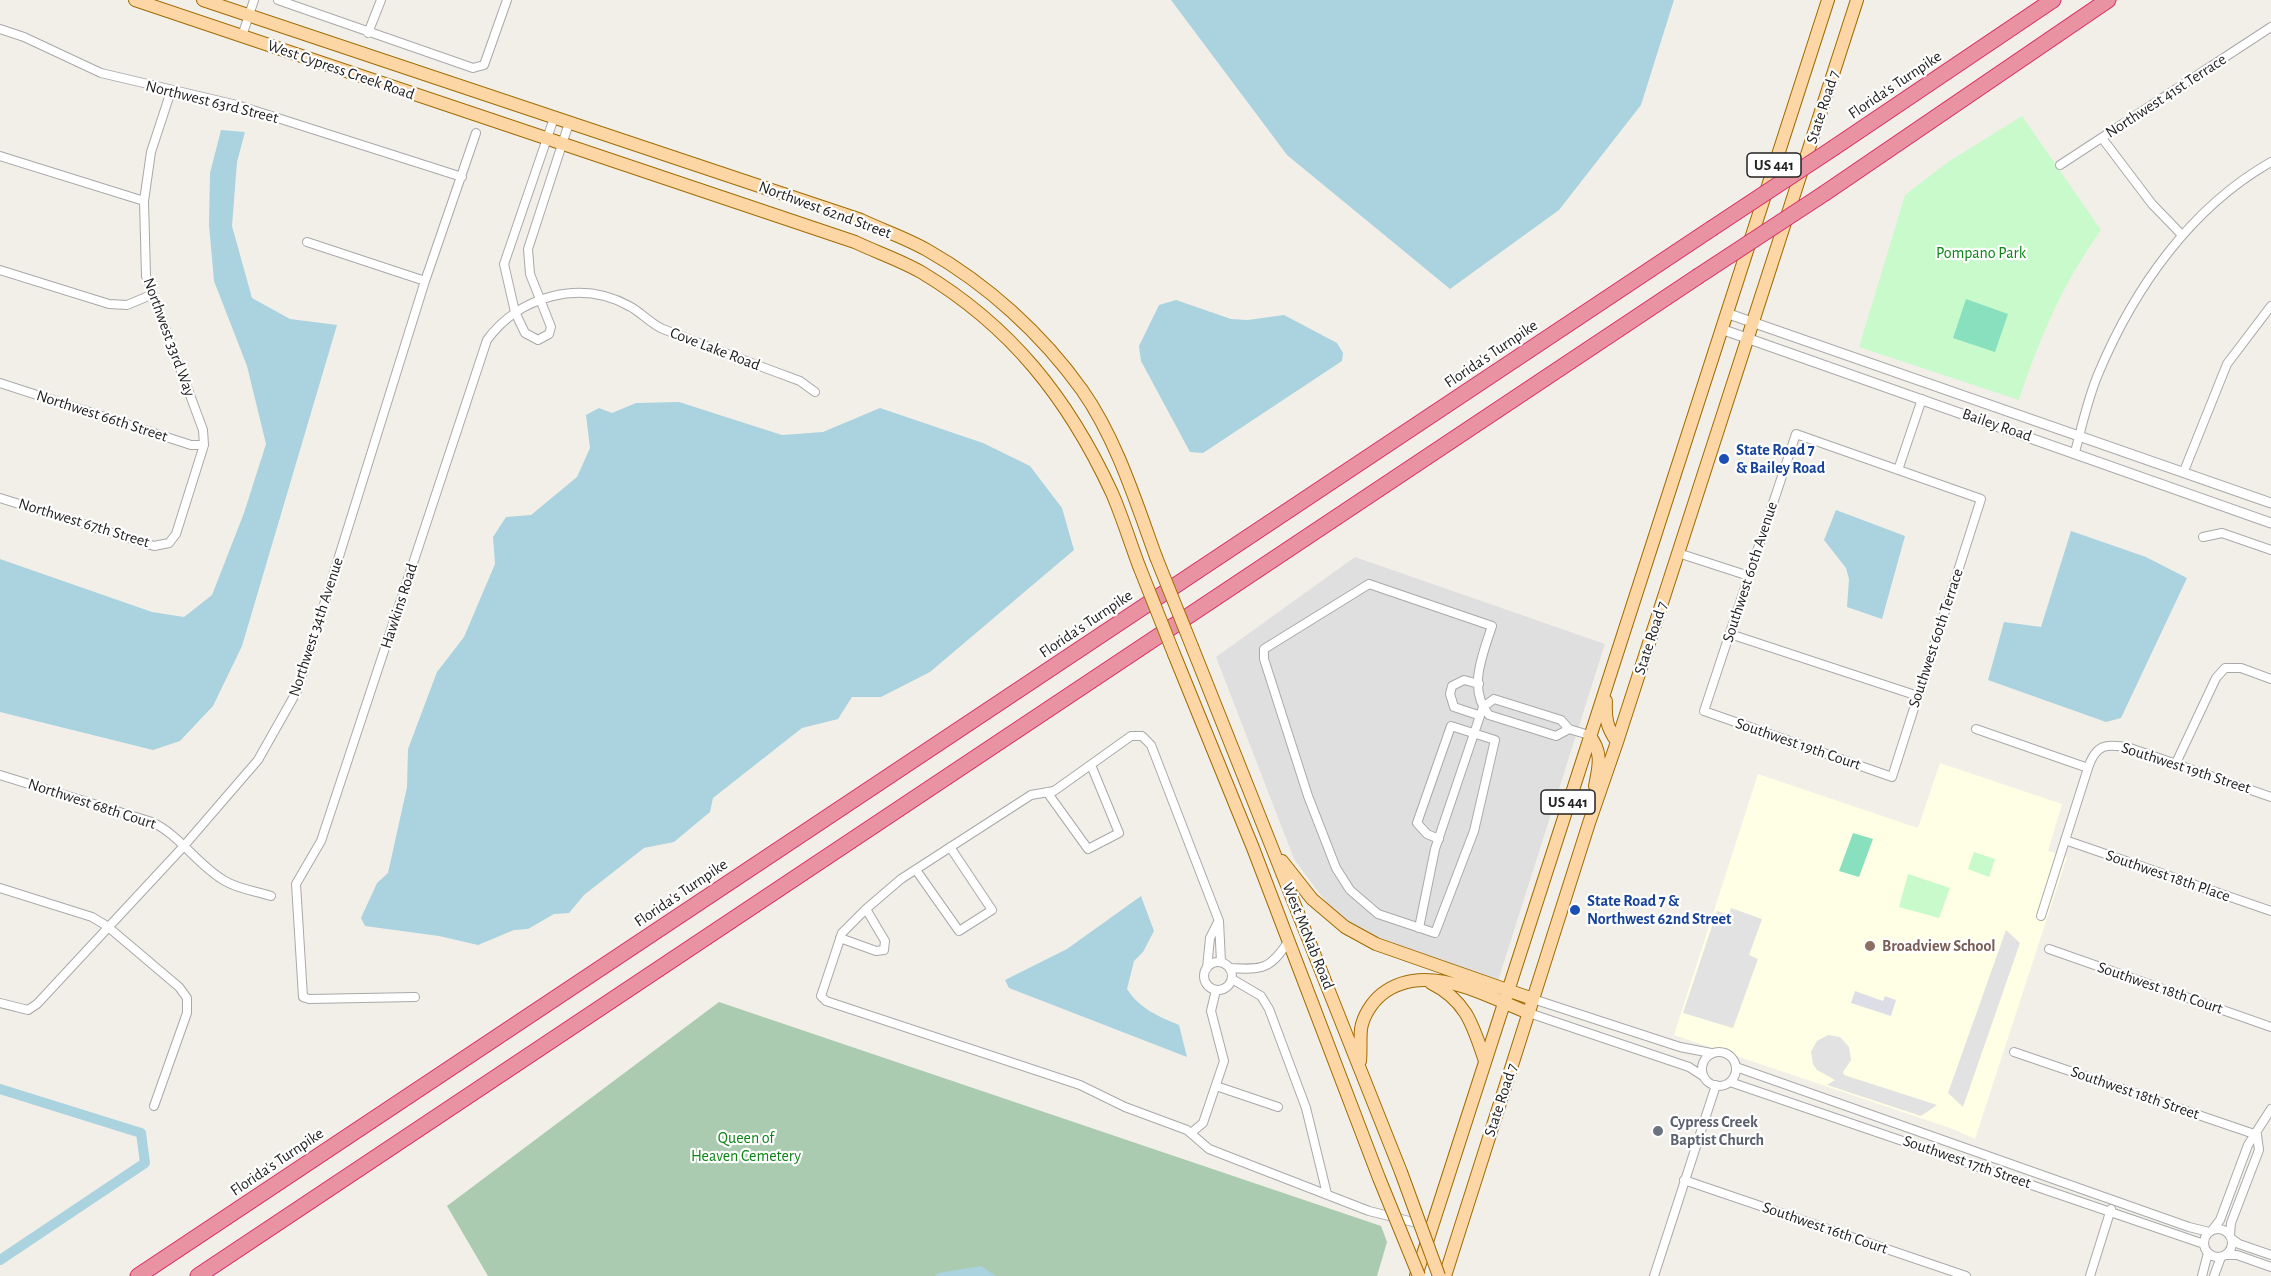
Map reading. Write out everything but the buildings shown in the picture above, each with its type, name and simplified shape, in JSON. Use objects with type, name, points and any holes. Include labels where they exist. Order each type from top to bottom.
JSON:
[{"type":"highway","name":"Florida's Turnpike","points":[[138,1276],[2053,0]]},
{"type":"highway","points":[[198,1276],[1697,276],[1826,193],[2108,0]]},
{"type":"main road","name":"West Cypress Creek Road","points":[[135,0],[547,139]]},
{"type":"main road","name":"West Cypress Creek Road","points":[[203,0],[554,118]]},
{"type":"main road","name":"State Road 7","points":[[1417,1276],[1589,735],[1828,0]]},
{"type":"main road","name":"State Road 7","points":[[1445,1276],[1589,823],[1857,0]]},
{"type":"main road","name":"Northwest 62nd Street","points":[[554,118],[861,220],[927,250],[984,288],[1033,333],[1082,391],[1115,452],[1193,648]]},
{"type":"main road","name":"Northwest 62nd Street","points":[[547,139],[855,242],[919,271],[969,304],[1010,339],[1059,399],[1092,453],[1113,495],[1138,566],[1174,654]]},
{"type":"main road","name":"West McNab Road","points":[[1193,648],[1401,1172],[1439,1276]]},
{"type":"main road","name":"West McNab Road","points":[[1174,654],[1417,1276]]},
{"type":"main road","points":[[1607,682],[1605,717],[1609,730],[1617,742]]},
{"type":"main road","points":[[1589,735],[1597,745],[1600,758],[1589,823]]},
{"type":"main road","points":[[1274,850],[1312,899],[1345,927],[1376,944],[1533,999]]},
{"type":"main road","points":[[1360,1068],[1361,1028],[1369,1009],[1393,986],[1425,980],[1446,982],[1529,1013]]},
{"type":"main road","points":[[1425,980],[1445,990],[1465,1009],[1485,1061]]},
{"type":"street","points":[[242,36],[254,0]]},
{"type":"street","points":[[278,0],[472,68],[484,65],[507,0]]},
{"type":"street","points":[[368,33],[381,0]]},
{"type":"street","name":"Northwest 41st Terrace","points":[[2060,165],[2271,27]]},
{"type":"street","name":"Northwest 63rd Street","points":[[0,28],[101,73],[237,105],[462,177]]},
{"type":"street","name":"Northwest 33rd Way","points":[[169,543],[176,534],[204,446],[203,430],[151,295],[146,276],[144,201],[151,152],[171,91]]},
{"type":"street","points":[[554,118],[504,264],[515,312],[525,333],[532,338],[545,338],[551,327],[530,274],[528,249],[569,123]]},
{"type":"street","name":"Northwest 34th Avenue","points":[[0,1003],[27,1010],[37,1004],[107,926],[183,847],[258,760],[297,691],[425,281],[476,134]]},
{"type":"street","points":[[2103,138],[2152,204],[2182,235]]},
{"type":"street","points":[[0,156],[144,201]]},
{"type":"street","points":[[2075,452],[2098,375],[2119,329],[2147,280],[2182,235],[2224,197],[2271,162]]},
{"type":"street","points":[[307,242],[425,281]]},
{"type":"street","points":[[0,270],[109,304],[127,305],[151,295]]},
{"type":"street","name":"Cove Lake Road","points":[[515,312],[538,299],[589,292],[608,296],[628,305],[659,327],[800,381],[815,392]]},
{"type":"street","points":[[2184,471],[2226,364],[2271,306]]},
{"type":"street","name":"Hawkins Road","points":[[415,997],[309,999],[303,997],[296,884],[321,841],[487,340],[499,323],[515,312]]},
{"type":"street","name":"Bailey Road","points":[[1726,313],[2271,502]]},
{"type":"street","name":"Bailey Road","points":[[1721,329],[2271,523]]},
{"type":"street","name":"Northwest 66th Street","points":[[0,384],[191,444],[204,446]]},
{"type":"street","points":[[1898,470],[1922,399]]},
{"type":"street","points":[[1995,424],[2001,408]]},
{"type":"street","name":"Southwest 60th Avenue","points":[[1704,711],[1796,434],[1898,470]]},
{"type":"street","name":"Southwest 60th Terrace","points":[[1892,777],[1981,499],[1898,470]]},
{"type":"street","name":"Northwest 67th Street","points":[[0,498],[154,546],[169,543]]},
{"type":"street","points":[[2203,537],[2222,533],[2271,550]]},
{"type":"street","points":[[1678,553],[1749,576]]},
{"type":"street","points":[[1439,839],[1427,834],[1418,823],[1451,726],[1495,740],[1474,831],[1436,933],[1378,914],[1350,890],[1336,868],[1305,786],[1264,659],[1264,649],[1369,584],[1492,626],[1479,668],[1483,707],[1489,715],[1556,736],[1569,729]]},
{"type":"street","points":[[1730,634],[1918,696]]},
{"type":"street","points":[[2176,763],[2216,678],[2225,668],[2241,668],[2271,679]]},
{"type":"street","points":[[1479,684],[1464,680],[1452,686],[1449,694],[1454,707],[1479,715]]},
{"type":"street","points":[[1419,928],[1439,839],[1483,707],[1494,699],[1561,720],[1569,729],[1589,735]]},
{"type":"street","points":[[1504,719],[1509,704]]},
{"type":"street","name":"Southwest 19th Court","points":[[1704,711],[1892,777]]},
{"type":"street","points":[[1976,729],[2088,768],[2041,916]]},
{"type":"street","points":[[1221,962],[1219,921],[1151,745],[1142,736],[1131,736],[1054,791],[1031,795],[950,847],[866,909],[840,938],[820,996],[826,1001],[1080,1085],[1125,1107],[1191,1133],[1209,1149],[1369,1211],[1431,1227]]},
{"type":"street","name":"Southwest 19th Street","points":[[2088,768],[2093,755],[2101,747],[2113,744],[2176,763],[2271,797]]},
{"type":"street","points":[[1047,792],[1088,849],[1119,833],[1091,765]]},
{"type":"street","name":"Northwest 68th Court","points":[[0,775],[152,822],[171,831],[183,847],[226,882],[271,896]]},
{"type":"street","name":"Southwest 18th Place","points":[[2065,840],[2271,911]]},
{"type":"street","points":[[916,870],[959,932],[992,910],[950,847]]},
{"type":"street","points":[[0,888],[92,917],[107,926],[179,987],[187,998],[187,1013],[154,1106]]},
{"type":"street","points":[[840,938],[876,951],[884,950],[885,942],[866,909]]},
{"type":"street","points":[[1207,968],[1213,963],[1221,962],[1230,968],[1232,979],[1224,989],[1216,990],[1205,981],[1210,938],[1219,921]]},
{"type":"street","name":"West McNab Road","points":[[1230,968],[1268,967],[1276,960],[1288,942]]},
{"type":"street","name":"Southwest 18th Court","points":[[2049,950],[2271,1027]]},
{"type":"street","points":[[1232,979],[1261,996],[1269,1009],[1306,1108],[1327,1194]]},
{"type":"street","points":[[1191,1133],[1203,1123],[1224,1061],[1211,1011],[1216,990]]},
{"type":"street","points":[[1533,999],[1684,1048],[1726,1053],[1731,1056],[1736,1067],[1730,1082],[1716,1086]]},
{"type":"street","points":[[1529,1013],[1689,1067],[1716,1086]]},
{"type":"street","points":[[1600,1037],[1610,1025]]},
{"type":"street","name":"Southwest 18th Street","points":[[2014,1052],[2257,1135]]},
{"type":"street","points":[[1703,1076],[1702,1065],[1711,1053]]},
{"type":"street","name":"Southwest 17th Street","points":[[1736,1067],[2113,1200],[2211,1231]]},
{"type":"street","name":"Southwest 17th Street","points":[[1730,1082],[2204,1245]]},
{"type":"street","points":[[1216,1086],[1278,1107]]},
{"type":"street","points":[[1653,1276],[1716,1086]]},
{"type":"street","points":[[2202,1276],[2208,1253],[2204,1245],[2220,1220],[2248,1145],[2257,1135],[2271,1109]]},
{"type":"street","points":[[2214,1276],[2223,1256],[2231,1248],[2231,1223],[2259,1150],[2257,1135]]},
{"type":"street","points":[[1962,1161],[1966,1148]]},
{"type":"street","name":"Southwest 16th Court","points":[[1684,1180],[1966,1276]]},
{"type":"street","points":[[2090,1276],[2113,1200]]},
{"type":"street","points":[[2211,1231],[2222,1229],[2239,1244],[2271,1255]]},
{"type":"street","points":[[2208,1253],[2223,1256],[2237,1255],[2271,1266]]},
{"type":"shaded area","points":[[1355,557],[1605,644],[1498,981],[1369,934],[1331,909],[1294,859],[1216,657]]},
{"type":"shaded area","name":"Broadview School","points":[[1940,763],[2062,804],[2048,851],[2067,857],[1975,1139],[1953,1129],[1674,1035],[1758,774],[1918,828]]},
{"type":"shaded area","points":[[1731,908],[1762,919],[1749,955],[1758,959],[1733,1028],[1683,1013],[1717,911],[1729,915]]},
{"type":"shaded area","points":[[2006,930],[2020,943],[1963,1107],[1948,1093]]},
{"type":"shaded area","points":[[1855,991],[1883,1001],[1885,996],[1896,1000],[1891,1016],[1851,1003]]},
{"type":"shaded area","points":[[1828,1035],[1840,1037],[1849,1047],[1851,1060],[1843,1072],[1844,1075],[1937,1105],[1921,1116],[1827,1085],[1835,1080],[1817,1070],[1813,1064],[1811,1052],[1817,1041]]},
{"type":"green space","name":"Pompano Park","points":[[2022,116],[2101,230],[2075,270],[2053,312],[2019,400],[1859,347],[1905,195],[1948,162]]},
{"type":"green space","points":[[1966,299],[2008,314],[1995,352],[1953,338]]},
{"type":"green space","points":[[1853,833],[1873,839],[1859,877],[1839,871]]},
{"type":"green space","points":[[1974,852],[1995,859],[1989,877],[1968,869]]},
{"type":"green space","points":[[1908,874],[1950,888],[1939,918],[1899,907]]},
{"type":"green space","name":"Queen of Heaven Cemetery","points":[[719,1002],[1381,1226],[1387,1242],[1377,1276],[488,1276],[447,1206]]},
{"type":"water","points":[[1171,0],[1674,0],[1641,105],[1559,210],[1450,289],[1287,155]]},
{"type":"water","points":[[221,130],[245,132],[237,162],[232,226],[252,298],[290,319],[337,325],[242,646],[213,706],[180,741],[153,750],[0,712],[0,559],[152,612],[184,617],[212,595],[244,513],[266,444],[247,366],[214,281],[209,225],[210,173]]},
{"type":"water","points":[[1176,300],[1231,319],[1248,320],[1284,315],[1337,343],[1343,353],[1342,361],[1203,453],[1190,452],[1141,361],[1139,346],[1159,305]]},
{"type":"water","points":[[679,402],[782,435],[823,432],[880,408],[983,443],[1030,466],[1062,508],[1074,550],[930,672],[881,697],[852,697],[838,719],[802,728],[713,798],[710,812],[674,842],[644,848],[584,895],[569,913],[554,914],[528,929],[514,930],[478,945],[439,936],[365,926],[361,918],[377,883],[388,873],[407,787],[408,749],[437,672],[464,637],[495,564],[493,537],[506,517],[531,515],[577,477],[590,448],[586,415],[599,408],[612,413],[636,403]]},
{"type":"water","points":[[1836,510],[1905,536],[1882,619],[1847,607],[1849,579],[1846,568],[1824,540]]},
{"type":"water","points":[[2071,531],[2146,557],[2187,578],[2121,718],[2106,722],[1988,680],[2004,622],[2041,627]]},
{"type":"water","points":[[1141,896],[1154,931],[1143,952],[1134,961],[1127,989],[1144,1007],[1179,1025],[1187,1057],[1009,988],[1005,980],[1067,949]]},
{"type":"water","points":[[981,1266],[996,1276],[935,1276],[938,1273]]},
{"type":"waterway","points":[[0,1089],[141,1133],[145,1163],[0,1260]]},
{"type":"place","name":"State Road 7 & Bailey Road","points":[[1724,459]]},
{"type":"place","name":"State Road 7 & Northwest 62nd Street","points":[[1575,910]]},
{"type":"place","name":"Broadview School","points":[[1870,946]]},
{"type":"place","name":"Cypress Creek Baptist Church","points":[[1658,1131]]}]
